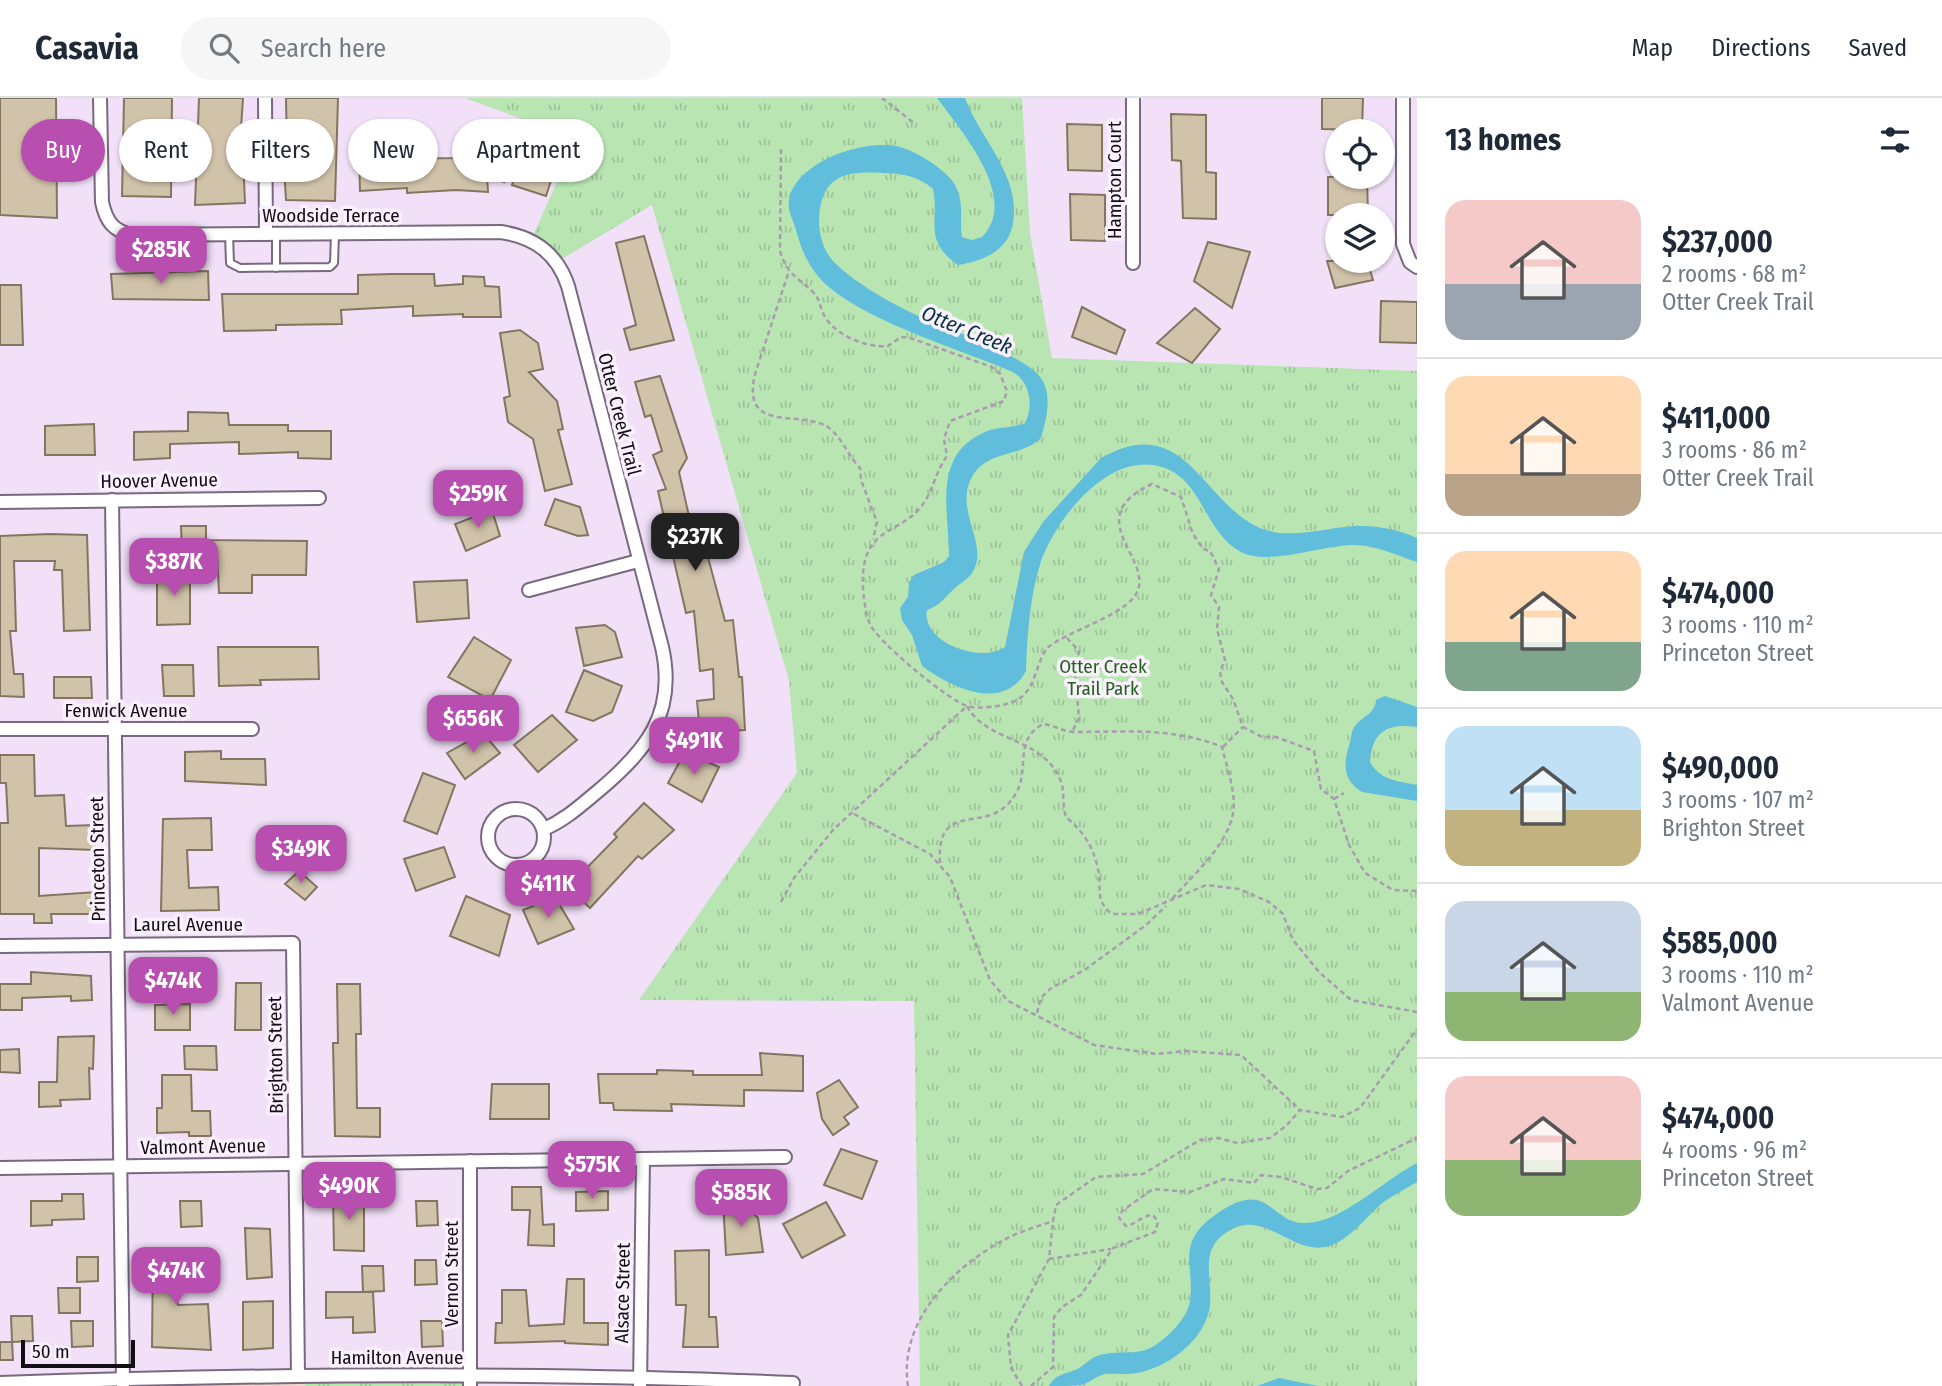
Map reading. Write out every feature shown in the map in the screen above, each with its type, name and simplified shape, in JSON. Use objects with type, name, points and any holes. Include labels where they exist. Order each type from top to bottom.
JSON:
[{"type":"street","name":"Woodside Terrace","points":[[100,98],[102,202],[105,216],[113,226],[132,235],[501,232],[531,240],[547,251]]},
{"type":"street","points":[[265,98],[271,234]]},
{"type":"street","name":"Hampton Court","points":[[1133,98],[1133,263]]},
{"type":"street","points":[[1403,98],[1404,244],[1410,262],[1417,267]]},
{"type":"street","name":"Otter Creek Trail","points":[[544,829],[561,822],[642,751],[659,716],[665,694],[665,660],[568,286],[557,262],[547,251]]},
{"type":"street","name":"Hoover Avenue","points":[[0,502],[319,498]]},
{"type":"street","name":"Princeton Street","points":[[112,500],[123,1382]]},
{"type":"street","points":[[529,590],[638,561]]},
{"type":"street","name":"Fenwick Avenue","points":[[0,730],[253,729]]},
{"type":"street","points":[[510,808],[530,812],[544,829],[540,852],[524,864],[514,865],[498,859],[488,840],[492,821],[510,808]]},
{"type":"street","name":"Laurel Avenue","points":[[0,946],[293,943]]},
{"type":"street","name":"Brighton Street","points":[[293,943],[298,1376]]},
{"type":"street","name":"Valmont Avenue","points":[[0,1168],[785,1157]]},
{"type":"street","name":"Alsace Street","points":[[640,1381],[643,1159]]},
{"type":"street","name":"Vernon Street","points":[[470,1161],[470,1381]]},
{"type":"street","name":"Hamilton Avenue","points":[[0,1383],[298,1376],[470,1381],[793,1383]]},
{"type":"lane","points":[[229,234],[232,267],[276,268],[332,266],[335,234]]},
{"type":"lane","points":[[271,234],[276,268]]},
{"type":"path","points":[[882,98],[914,123]]},
{"type":"path","points":[[780,149],[780,251],[788,274],[815,294],[825,317],[862,343],[888,346],[901,337],[910,338],[992,367],[1000,374],[1007,391],[1004,401],[950,421],[944,439],[947,456],[933,477],[922,506],[872,542]]},
{"type":"path","points":[[788,274],[751,388],[755,401],[762,412],[775,418],[823,424],[833,432],[848,456],[860,468],[861,480],[877,522],[863,567],[869,624],[877,636],[918,674],[967,706],[978,721],[1025,743],[1045,759],[1060,779],[1066,817],[1086,834],[1099,870],[1097,888],[1104,908],[1123,916],[1169,903],[1206,885],[1226,885],[1254,894],[1283,914],[1293,940],[1319,972],[1351,1000],[1417,1012]]},
{"type":"path","points":[[780,902],[811,856],[833,830],[854,814],[967,706],[1015,701],[1032,684],[1047,648],[1129,603],[1136,595],[1141,581],[1139,568],[1119,536],[1122,512],[1138,491],[1152,484],[1181,497],[1193,534],[1203,549],[1210,551],[1219,569],[1211,595],[1219,607],[1217,629],[1224,648],[1225,660],[1220,672],[1243,727],[1262,737],[1276,737],[1314,751],[1321,789],[1334,799],[1349,845],[1365,873],[1393,890],[1417,891]]},
{"type":"path","points":[[1067,638],[1079,651],[1075,673],[1079,718],[1072,732]]},
{"type":"path","points":[[940,863],[939,848],[950,825],[962,819],[992,815],[1005,808],[1021,788],[1025,743],[1032,730],[1043,724],[1072,732],[1156,730],[1203,739],[1222,747]]},
{"type":"path","points":[[1222,747],[1243,727]]},
{"type":"path","points":[[1037,1013],[1041,998],[1050,989],[1086,969],[1146,925],[1203,865],[1232,818],[1233,793],[1222,747]]},
{"type":"path","points":[[1334,799],[1344,793]]},
{"type":"path","points":[[854,814],[930,854],[940,863],[959,894],[990,980],[1008,1001],[1037,1013],[1076,1038],[1094,1045],[1157,1054],[1185,1051],[1241,1055],[1300,1110],[1342,1117],[1360,1108],[1417,1029]]},
{"type":"path","points":[[1022,1386],[1011,1368],[1008,1335],[1049,1259],[1056,1205],[1096,1177],[1143,1174],[1200,1140],[1218,1138],[1237,1143],[1270,1138],[1286,1126],[1300,1110]]},
{"type":"path","points":[[1049,1259],[1113,1248],[1155,1232],[1158,1222],[1153,1214],[1145,1215],[1133,1225],[1126,1226],[1119,1218],[1122,1211],[1153,1189],[1190,1192],[1224,1179],[1254,1183],[1261,1175],[1280,1177],[1317,1189],[1328,1188],[1348,1171],[1417,1139]]},
{"type":"path","points":[[908,1386],[908,1359],[913,1337],[935,1292],[1002,1240],[1053,1221]]},
{"type":"path","points":[[1031,1386],[1053,1367],[1054,1317],[1062,1307],[1081,1295],[1113,1248]]},
{"type":"shaded area","points":[[305,1376],[305,1386],[0,1386]]},
{"type":"green space","name":"Otter Creek Trail Park","points":[[465,98],[1022,98],[1030,233],[1052,358],[1417,371],[1417,1386],[920,1386],[914,1001],[639,1000],[797,773],[789,681],[652,205],[557,262],[531,240],[557,182],[604,182],[604,119],[522,119]]},
{"type":"green space","points":[[305,1376],[470,1376],[470,1386],[305,1386]]},
{"type":"water","points":[[937,98],[965,98],[1007,176],[1014,210],[1012,228],[1004,244],[983,258],[958,265],[947,256],[936,238],[933,189],[916,178],[898,174],[858,173],[838,179],[825,193],[819,220],[821,236],[832,260],[869,290],[925,319],[983,342],[1020,361],[1034,371],[1046,388],[1047,410],[1041,438],[1024,449],[988,461],[973,475],[967,501],[977,562],[969,577],[927,610],[928,622],[933,632],[943,641],[968,651],[995,652],[1005,647],[1024,552],[1043,522],[1101,458],[1130,446],[1153,445],[1173,452],[1240,516],[1260,528],[1285,533],[1360,526],[1390,529],[1417,538],[1417,562],[1360,545],[1279,556],[1252,556],[1229,544],[1188,484],[1178,475],[1165,468],[1145,464],[1125,468],[1106,477],[1089,490],[1073,507],[1049,544],[1037,574],[1032,601],[1026,671],[1016,684],[1004,691],[990,694],[976,692],[946,681],[922,666],[912,635],[902,620],[900,608],[908,597],[909,582],[914,575],[944,562],[949,556],[946,504],[950,470],[956,456],[967,443],[988,431],[1025,423],[1029,395],[1019,376],[1013,372],[869,313],[830,288],[812,269],[804,254],[789,200],[794,186],[805,174],[834,155],[869,146],[900,147],[931,162],[946,174],[955,185],[960,198],[962,237],[972,240],[982,237],[992,221],[995,204],[991,185],[972,147]]},
{"type":"water","points":[[1385,696],[1417,707],[1417,727],[1398,726],[1383,731],[1374,743],[1370,762],[1384,776],[1417,785],[1417,801],[1362,792],[1347,776],[1346,756],[1353,730],[1371,712],[1376,700]]},
{"type":"water","points":[[1417,1163],[1417,1182],[1385,1201],[1354,1231],[1332,1245],[1318,1248],[1305,1246],[1254,1225],[1241,1226],[1227,1232],[1217,1240],[1209,1259],[1208,1315],[1197,1336],[1170,1360],[1137,1373],[1105,1374],[1081,1385],[1049,1386],[1057,1377],[1078,1369],[1097,1356],[1147,1349],[1171,1333],[1181,1321],[1190,1301],[1189,1257],[1194,1238],[1200,1228],[1230,1205],[1245,1200],[1257,1200],[1293,1221],[1319,1221],[1348,1208]]},
{"type":"water","points":[[1279,1378],[1318,1386],[1257,1386]]},
{"type":"building","points":[[0,98],[56,98],[56,119],[21,119],[21,182],[57,182],[57,218],[0,215]]},
{"type":"building","points":[[124,98],[172,98],[172,119],[124,119]]},
{"type":"building","points":[[199,98],[243,98],[242,119],[226,119],[226,182],[244,182],[245,203],[195,205],[196,182],[212,182],[212,119],[198,119]]},
{"type":"building","points":[[286,98],[338,98],[335,201],[286,200],[285,182],[334,182],[334,119],[286,119]]},
{"type":"building","points":[[1322,98],[1363,98],[1362,119],[1325,119],[1325,129],[1322,129]]},
{"type":"building","points":[[1171,114],[1206,115],[1206,172],[1216,173],[1216,219],[1183,218],[1181,161],[1172,160]]},
{"type":"building","points":[[1067,124],[1102,125],[1102,171],[1068,170]]},
{"type":"building","points":[[438,158],[452,158],[452,182],[487,182],[488,192],[456,190],[407,193],[407,188],[360,191],[360,182],[438,182]]},
{"type":"building","points":[[122,182],[171,182],[171,197],[122,196]]},
{"type":"building","points":[[513,182],[551,182],[546,196],[512,185]]},
{"type":"building","points":[[1328,189],[1367,189],[1368,203],[1328,203]]},
{"type":"building","points":[[1070,194],[1105,195],[1105,241],[1071,240]]},
{"type":"building","points":[[644,236],[674,340],[630,350],[624,329],[636,325],[616,243]]},
{"type":"building","points":[[1208,242],[1250,252],[1232,308],[1194,281]]},
{"type":"building","points":[[208,271],[209,300],[113,299],[111,274]]},
{"type":"building","points":[[1331,273],[1371,273],[1373,280],[1335,288]]},
{"type":"building","points":[[434,274],[435,286],[463,284],[463,276],[484,277],[485,286],[499,287],[501,317],[463,317],[463,314],[413,316],[413,306],[341,310],[342,324],[276,325],[276,330],[224,331],[222,294],[358,294],[358,275]]},
{"type":"building","points":[[0,285],[21,285],[23,345],[0,345]]},
{"type":"building","points":[[1381,301],[1417,302],[1417,343],[1380,342]]},
{"type":"building","points":[[1082,307],[1125,330],[1116,354],[1072,337]]},
{"type":"building","points":[[1195,308],[1220,329],[1192,363],[1157,343]]},
{"type":"building","points":[[520,330],[538,343],[543,369],[529,372],[557,401],[563,429],[558,430],[572,484],[545,491],[533,439],[508,422],[504,398],[510,396],[500,333]]},
{"type":"building","points":[[660,376],[687,458],[679,472],[696,547],[705,546],[725,621],[733,620],[739,677],[742,677],[745,730],[700,732],[697,701],[714,699],[713,669],[700,671],[694,611],[686,613],[658,491],[666,489],[653,455],[662,451],[651,415],[645,417],[635,382]]},
{"type":"building","points":[[188,412],[228,413],[229,425],[288,425],[288,431],[331,431],[331,459],[298,458],[298,452],[239,454],[239,442],[170,444],[170,458],[134,460],[134,432],[188,431]]},
{"type":"building","points":[[94,424],[95,455],[45,455],[45,426]]},
{"type":"building","points":[[555,499],[580,507],[588,535],[578,536],[545,525]]},
{"type":"building","points":[[492,510],[500,536],[466,551],[455,524]]},
{"type":"building","points":[[181,526],[206,526],[206,540],[307,541],[306,575],[252,575],[252,593],[219,593],[217,553],[182,553]]},
{"type":"building","points":[[87,535],[90,630],[64,631],[62,570],[54,570],[55,561],[14,561],[16,631],[10,631],[14,674],[23,674],[24,697],[0,696],[0,536]]},
{"type":"building","points":[[190,571],[190,624],[157,625],[157,572]]},
{"type":"building","points":[[467,580],[469,618],[417,622],[414,582]]},
{"type":"building","points":[[605,625],[615,632],[622,657],[584,666],[576,628]]},
{"type":"building","points":[[474,637],[511,660],[490,700],[448,677]]},
{"type":"building","points":[[218,647],[318,647],[319,679],[260,680],[261,685],[219,686]]},
{"type":"building","points":[[162,665],[193,665],[194,696],[164,696]]},
{"type":"building","points":[[584,670],[622,686],[612,712],[593,721],[566,712]]},
{"type":"building","points":[[54,677],[91,677],[92,698],[54,698]]},
{"type":"building","points":[[552,715],[577,740],[538,772],[514,745]]},
{"type":"building","points":[[483,733],[500,753],[465,779],[447,753]]},
{"type":"building","points":[[221,751],[221,759],[265,759],[266,785],[185,781],[185,752]]},
{"type":"building","points":[[0,755],[34,755],[35,796],[64,795],[66,826],[95,825],[95,850],[39,848],[39,896],[96,892],[96,914],[51,914],[52,923],[34,923],[34,914],[0,914],[0,823],[8,823],[6,783],[0,783]]},
{"type":"building","points":[[696,757],[719,767],[702,802],[668,783],[680,761]]},
{"type":"building","points":[[423,773],[455,785],[437,834],[404,821]]},
{"type":"building","points":[[644,803],[674,830],[642,859],[638,856],[590,908],[568,887],[617,837],[614,834]]},
{"type":"building","points":[[211,818],[212,850],[187,850],[189,888],[218,887],[219,910],[161,911],[163,819]]},
{"type":"building","points":[[444,847],[455,877],[416,891],[404,859]]},
{"type":"building","points":[[299,871],[317,887],[305,900],[285,884]]},
{"type":"building","points":[[466,896],[510,915],[499,956],[450,936]]},
{"type":"building","points":[[555,897],[574,929],[538,944],[523,910]]},
{"type":"building","points":[[31,972],[91,976],[92,1000],[71,1001],[71,996],[22,998],[22,1010],[0,1010],[0,984],[31,984]]},
{"type":"building","points":[[236,983],[261,983],[261,1030],[235,1030]]},
{"type":"building","points":[[337,984],[360,984],[361,1034],[356,1034],[357,1108],[380,1108],[380,1137],[335,1136],[333,1043],[338,1043]]},
{"type":"building","points":[[190,1004],[190,1030],[155,1030],[155,1005]]},
{"type":"building","points":[[94,1036],[93,1069],[89,1068],[90,1099],[60,1100],[61,1106],[39,1107],[39,1082],[57,1082],[58,1037]]},
{"type":"building","points":[[184,1046],[216,1046],[217,1070],[185,1069]]},
{"type":"building","points":[[19,1049],[20,1073],[0,1072],[0,1050]]},
{"type":"building","points":[[760,1053],[803,1056],[803,1091],[744,1090],[744,1106],[671,1104],[672,1111],[614,1110],[613,1103],[600,1103],[598,1074],[657,1074],[657,1070],[693,1071],[693,1075],[762,1075]]},
{"type":"building","points":[[162,1075],[191,1075],[192,1111],[210,1111],[211,1136],[189,1136],[189,1132],[157,1133],[157,1108],[162,1108]]},
{"type":"building","points":[[839,1080],[858,1107],[844,1117],[849,1124],[833,1135],[822,1119],[817,1093]]},
{"type":"building","points":[[492,1084],[549,1084],[549,1119],[490,1119]]},
{"type":"building","points":[[841,1149],[877,1161],[862,1199],[824,1185]]},
{"type":"building","points":[[512,1187],[541,1187],[543,1225],[554,1224],[554,1246],[528,1245],[530,1210],[512,1210]]},
{"type":"building","points":[[608,1191],[608,1210],[576,1211],[576,1192]]},
{"type":"building","points":[[62,1194],[83,1194],[84,1219],[52,1220],[52,1225],[31,1226],[31,1201],[62,1201]]},
{"type":"building","points":[[333,1194],[364,1194],[364,1251],[334,1250]]},
{"type":"building","points":[[180,1201],[201,1201],[202,1226],[181,1227]]},
{"type":"building","points":[[416,1201],[437,1201],[438,1225],[417,1226]]},
{"type":"building","points":[[723,1201],[741,1201],[758,1218],[763,1252],[726,1255]]},
{"type":"building","points":[[826,1202],[845,1235],[802,1258],[783,1224]]},
{"type":"building","points":[[245,1228],[270,1229],[272,1277],[247,1279]]},
{"type":"building","points":[[709,1250],[709,1317],[716,1317],[718,1347],[683,1347],[686,1305],[676,1305],[675,1251]]},
{"type":"building","points":[[187,1251],[186,1284],[176,1285],[178,1305],[208,1304],[211,1350],[152,1347],[153,1253]]},
{"type":"building","points":[[77,1257],[98,1257],[98,1281],[77,1282]]},
{"type":"building","points":[[415,1260],[436,1260],[437,1284],[415,1285]]},
{"type":"building","points":[[362,1266],[383,1266],[384,1291],[363,1292]]},
{"type":"building","points":[[567,1279],[584,1279],[584,1323],[608,1323],[608,1345],[565,1341],[495,1343],[496,1323],[502,1323],[502,1290],[526,1290],[529,1326],[564,1324]]},
{"type":"building","points":[[58,1288],[80,1288],[80,1313],[59,1313]]},
{"type":"building","points":[[326,1292],[373,1292],[375,1332],[353,1333],[353,1317],[326,1318]]},
{"type":"building","points":[[273,1301],[273,1348],[243,1350],[243,1302]]},
{"type":"building","points":[[11,1316],[32,1316],[33,1341],[12,1342]]},
{"type":"building","points":[[71,1321],[93,1321],[93,1346],[72,1347]]},
{"type":"building","points":[[421,1321],[442,1321],[443,1346],[422,1347]]},
{"type":"building","points":[[0,1342],[12,1342],[13,1360],[0,1360]]},
{"type":"water label","name":"Otter Creek","points":[[967,330]]}]
